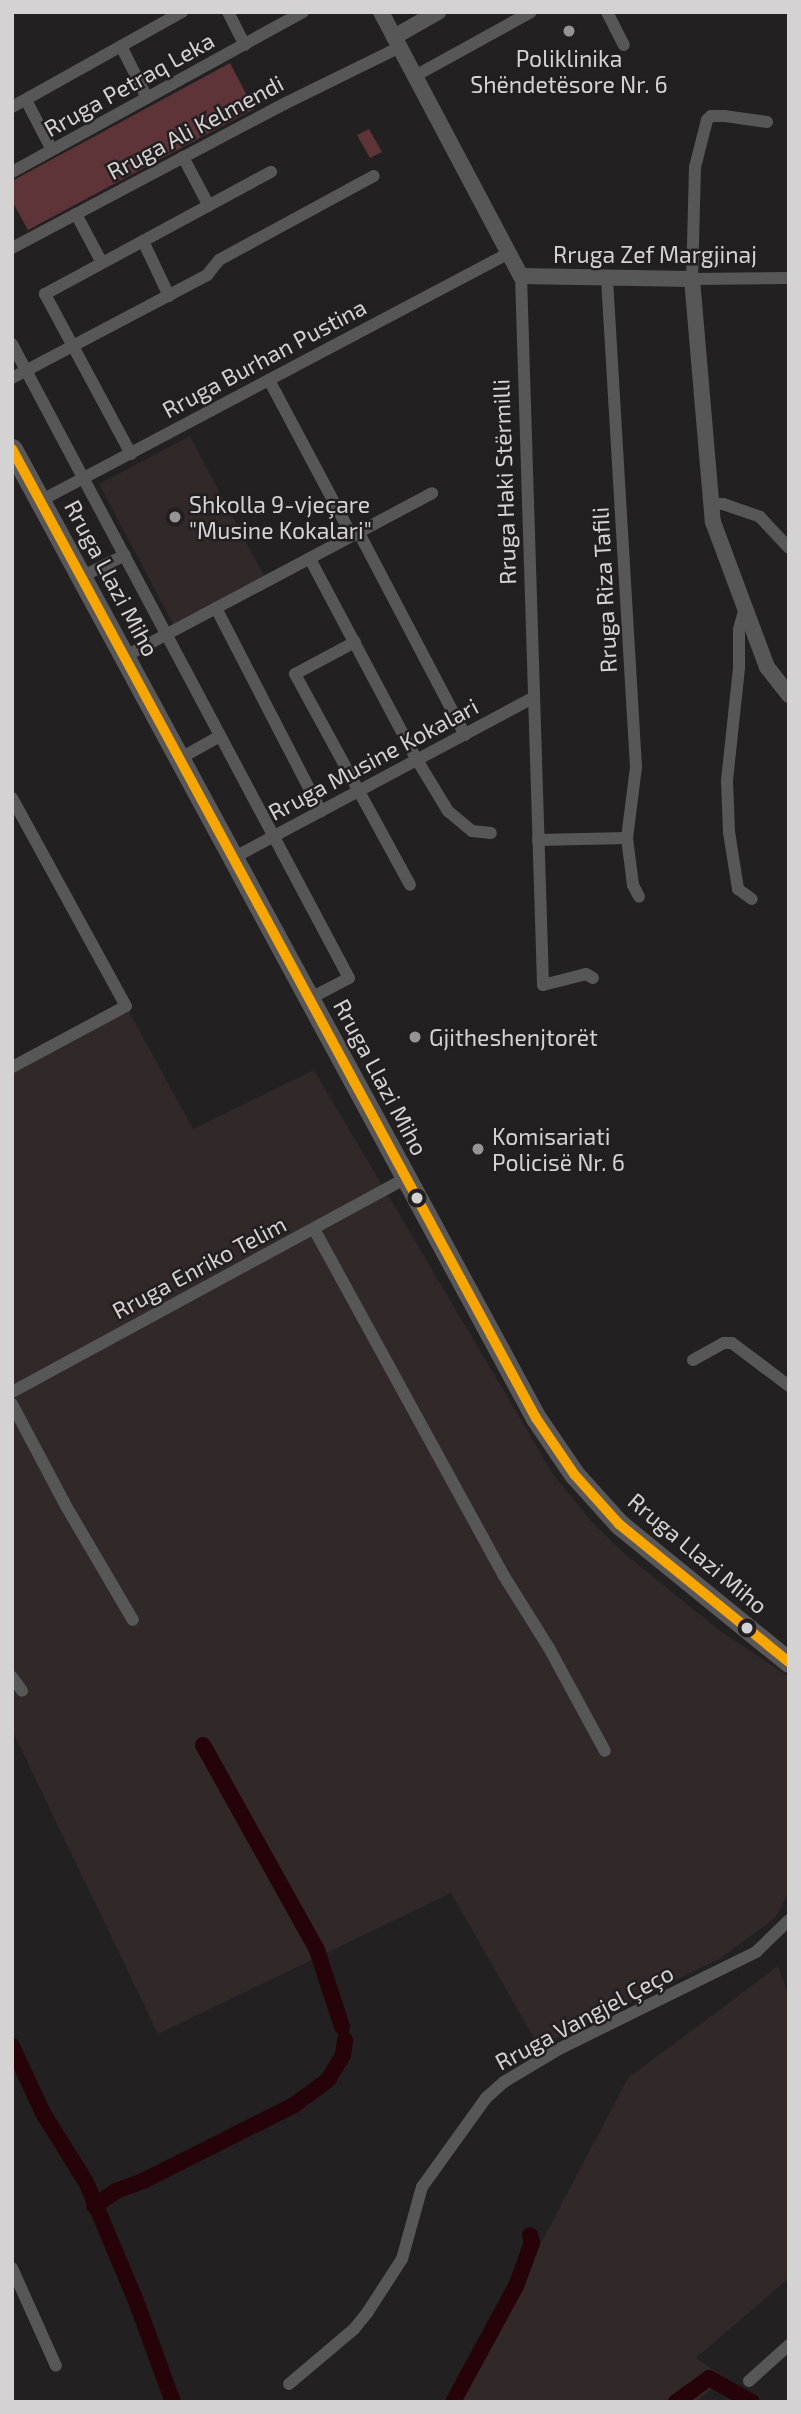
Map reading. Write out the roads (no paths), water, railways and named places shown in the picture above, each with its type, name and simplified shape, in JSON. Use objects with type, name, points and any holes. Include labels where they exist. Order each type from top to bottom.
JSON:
[{"type":"main road","name":"Rruga Llazi Miho","points":[[12,450],[536,1418],[574,1474],[646,1549],[784,1653]]},
{"type":"street","points":[[12,107],[121,46],[162,17],[182,12]]},
{"type":"street","points":[[228,12],[245,45]]},
{"type":"street","name":"Rruga Petraq Leka","points":[[12,172],[303,12]]},
{"type":"street","name":"Rruga Haki Stërmilli","points":[[382,12],[521,276],[543,985],[586,974],[593,978]]},
{"type":"street","points":[[397,42],[438,12]]},
{"type":"street","points":[[415,76],[531,12]]},
{"type":"street","points":[[607,12],[624,45]]},
{"type":"street","name":"Rruga Ali Kelmendi","points":[[12,248],[397,42]]},
{"type":"street","points":[[121,46],[147,98]]},
{"type":"street","points":[[26,100],[52,150]]},
{"type":"street","points":[[767,122],[725,116],[712,116],[706,120],[695,167],[692,279],[706,413],[713,522],[771,677],[789,695]]},
{"type":"street","points":[[183,157],[209,206]]},
{"type":"street","points":[[131,454],[45,294],[271,172]]},
{"type":"street","points":[[12,378],[207,275],[219,260],[374,176]]},
{"type":"street","points":[[76,214],[102,263]]},
{"type":"street","points":[[143,241],[169,296]]},
{"type":"street","name":"Rruga Burhan Pustina","points":[[40,501],[509,253]]},
{"type":"street","name":"Rruga Zef Margjinaj","points":[[521,276],[607,279],[789,278]]},
{"type":"street","name":"Rruga Riza Tafili","points":[[607,279],[636,768],[627,838],[633,885],[639,897]]},
{"type":"street","points":[[12,344],[349,978],[309,999]]},
{"type":"street","points":[[269,380],[465,735]]},
{"type":"street","points":[[124,657],[432,493]]},
{"type":"street","points":[[710,504],[723,504],[760,517],[789,548]]},
{"type":"street","points":[[81,577],[125,555]]},
{"type":"street","points":[[310,559],[417,760],[456,820],[472,831],[491,833]]},
{"type":"street","points":[[745,607],[739,629],[739,667],[727,780],[729,832],[738,889],[752,899]]},
{"type":"street","points":[[216,608],[321,811]]},
{"type":"street","points":[[355,642],[295,674],[410,886]]},
{"type":"street","name":"Rruga Musine Kokalari","points":[[233,858],[533,698]]},
{"type":"street","points":[[179,759],[220,736]]},
{"type":"street","points":[[12,798],[126,1006],[12,1068]]},
{"type":"street","points":[[538,839],[627,838]]},
{"type":"street","name":"Rruga Enriko Telim","points":[[12,1392],[405,1178]]},
{"type":"street","points":[[314,1229],[504,1576],[549,1648],[605,1751]]},
{"type":"street","points":[[693,1360],[724,1343],[732,1343],[789,1386]]},
{"type":"street","points":[[12,1404],[66,1506],[133,1620]]},
{"type":"street","points":[[12,1677],[22,1691]]},
{"type":"street","name":"Rruga Vangjel Çeço","points":[[289,2384],[354,2329],[368,2313],[402,2259],[422,2187],[486,2098],[504,2082],[559,2049],[756,1952],[789,1920]]},
{"type":"street","points":[[12,2268],[18,2295],[56,2366]]},
{"type":"street","points":[[749,2381],[789,2345]]},
{"type":"waterway","points":[[203,1745],[317,1950],[342,2027]]},
{"type":"waterway","points":[[94,2206],[116,2191],[143,2181],[294,2105],[328,2080],[343,2055],[345,2040]]},
{"type":"waterway","points":[[12,2046],[43,2113],[86,2182],[136,2301],[173,2402]]},
{"type":"waterway","points":[[453,2402],[516,2286],[532,2243],[530,2235]]},
{"type":"waterway","points":[[676,2402],[709,2378],[752,2402]]},
{"type":"place","name":"Poliklinika Shëndetësore Nr. 6","points":[[569,31]]},
{"type":"place","name":"Shkolla 9-vjeçare \"Musine Kokalari\"","points":[[175,517]]},
{"type":"place","name":"Gjitheshenjtorët","points":[[415,1037]]},
{"type":"place","name":"Komisariati Policisë Nr. 6","points":[[478,1149]]}]
